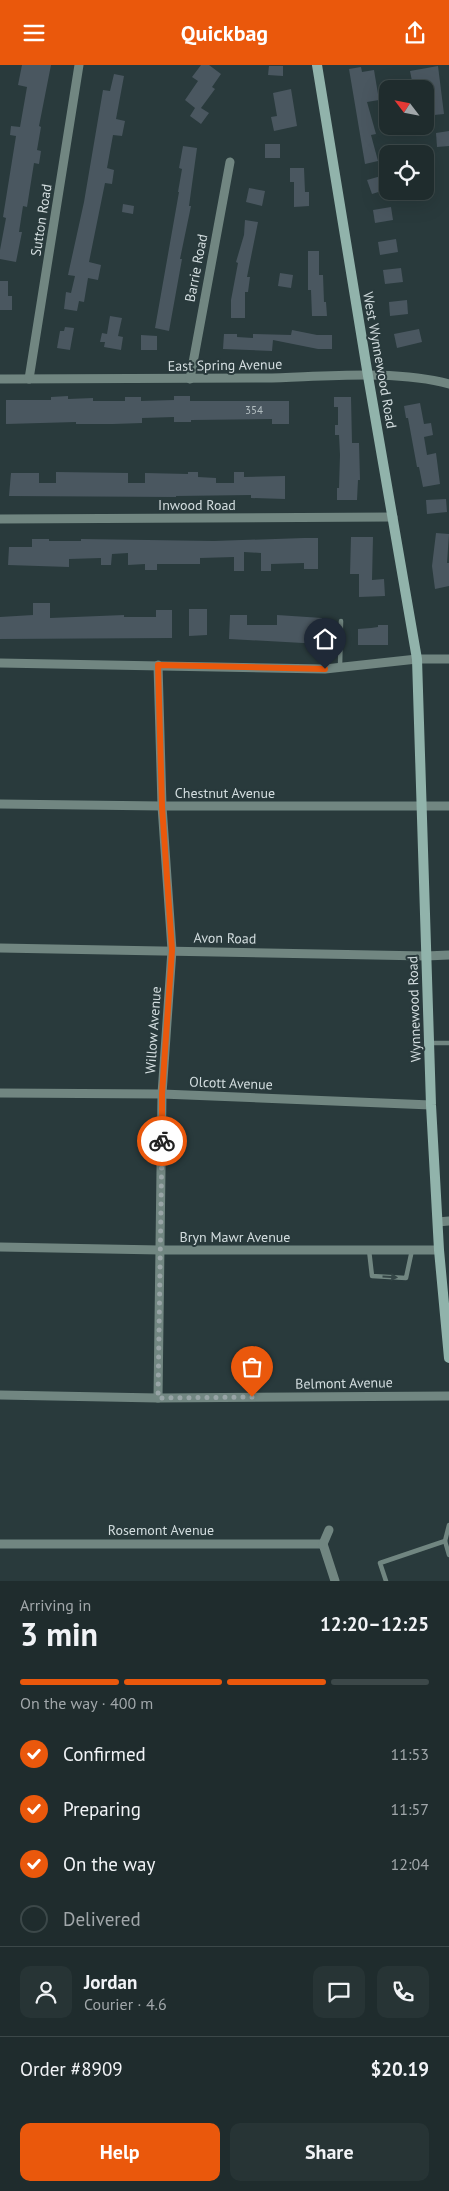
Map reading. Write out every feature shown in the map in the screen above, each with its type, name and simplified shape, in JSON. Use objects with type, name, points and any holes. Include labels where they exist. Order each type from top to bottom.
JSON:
[{"type":"main road","name":"West Wynnewood Road","points":[[317,65],[417,659]]},
{"type":"main road","name":"Wynnewood Road","points":[[417,659],[430,1105],[449,1357]]},
{"type":"street","name":"Sutton Road","points":[[29,379],[80,65]]},
{"type":"street","name":"Barrie Road","points":[[190,379],[230,162]]},
{"type":"street","name":"East Spring Avenue","points":[[0,379],[190,379],[368,376],[426,377],[449,384]]},
{"type":"street","name":"Inwood Road","points":[[0,519],[393,517]]},
{"type":"street","points":[[0,663],[325,669],[417,659],[449,659]]},
{"type":"street","name":"Willow Avenue","points":[[158,665],[162,806],[172,950],[162,1094],[158,1398]]},
{"type":"street","name":"Chestnut Avenue","points":[[0,804],[449,806]]},
{"type":"street","name":"Avon Road","points":[[0,948],[449,955]]},
{"type":"street","name":"Olcott Avenue","points":[[0,1093],[162,1094],[430,1105]]},
{"type":"street","points":[[438,1222],[449,1221]]},
{"type":"street","name":"Bryn Mawr Avenue","points":[[0,1247],[160,1250],[440,1250]]},
{"type":"street","name":"Belmont Avenue","points":[[0,1395],[158,1398],[449,1396]]},
{"type":"street","points":[[330,1530],[323,1543],[335,1581]]},
{"type":"street","name":"Rosemont Avenue","points":[[0,1544],[323,1543]]},
{"type":"lane","points":[[340,667],[341,621]]},
{"type":"lane","points":[[429,1043],[449,1043]]},
{"type":"lane","points":[[369,1250],[372,1276],[406,1278],[412,1250]]},
{"type":"lane","points":[[449,1525],[445,1541],[449,1555]]},
{"type":"lane","points":[[386,1581],[380,1563],[445,1541]]},
{"type":"building","points":[[22,65],[51,65],[39,126],[41,127],[37,150],[41,151],[39,164],[34,163],[27,207],[23,206],[19,232],[22,232],[16,262],[0,259],[0,250],[6,218],[3,217],[16,136],[10,135],[11,126],[20,127],[27,87],[18,85]]},
{"type":"building","points":[[201,65],[209,65],[221,74],[212,87],[215,89],[201,108],[209,113],[201,124],[190,116],[195,108],[185,100],[198,81],[192,77]]},
{"type":"building","points":[[269,66],[283,66],[283,76],[268,75]]},
{"type":"building","points":[[438,66],[444,114],[434,115],[434,80],[412,80],[410,71]]},
{"type":"building","points":[[361,67],[362,72],[374,70],[379,100],[367,102],[376,134],[371,135],[378,161],[365,164],[349,69]]},
{"type":"building","points":[[114,74],[124,76],[116,119],[125,121],[122,136],[113,135],[107,168],[114,170],[112,184],[105,183],[89,262],[101,265],[98,280],[88,278],[84,302],[79,301],[77,311],[64,309],[66,292],[71,293],[75,276],[68,275],[84,202],[103,90],[110,91]]},
{"type":"building","points":[[291,89],[297,126],[274,131],[271,117],[277,116],[273,93]]},
{"type":"building","points":[[449,131],[449,146],[437,147],[436,133]]},
{"type":"building","points":[[265,144],[280,144],[280,158],[265,158]]},
{"type":"building","points":[[183,146],[197,148],[189,206],[191,206],[180,259],[182,259],[169,331],[155,328],[179,192],[182,169],[179,168]]},
{"type":"building","points":[[290,168],[304,168],[305,192],[309,192],[309,206],[294,207],[294,182],[290,182]]},
{"type":"building","points":[[379,177],[379,192],[372,194],[367,180]]},
{"type":"building","points":[[249,188],[265,191],[262,206],[246,202]]},
{"type":"building","points":[[123,204],[134,206],[133,214],[122,212]]},
{"type":"building","points":[[391,207],[393,220],[375,223],[373,210]]},
{"type":"building","points":[[245,220],[258,222],[247,277],[250,277],[248,292],[245,292],[245,318],[231,318],[231,300],[238,263],[236,262],[244,235]]},
{"type":"building","points":[[396,239],[398,252],[380,255],[378,242]]},
{"type":"building","points":[[308,251],[319,251],[319,275],[323,275],[324,302],[326,302],[327,316],[312,316],[311,290],[308,290]]},
{"type":"building","points":[[401,268],[403,282],[385,284],[383,270]]},
{"type":"building","points":[[280,273],[293,275],[291,288],[278,286]]},
{"type":"building","points":[[0,281],[8,281],[8,296],[12,296],[12,310],[0,310]]},
{"type":"building","points":[[407,300],[408,314],[390,316],[389,302]]},
{"type":"building","points":[[110,316],[122,318],[118,336],[123,337],[121,350],[104,347],[105,342],[100,342],[102,333],[107,334]]},
{"type":"building","points":[[65,327],[74,328],[70,350],[57,348],[60,331],[64,331]]},
{"type":"building","points":[[419,329],[422,342],[397,348],[394,334]]},
{"type":"building","points":[[292,330],[317,335],[332,335],[332,349],[318,349],[273,340],[272,351],[223,349],[224,334],[237,334],[237,337],[253,338],[253,334],[291,335]]},
{"type":"building","points":[[141,335],[157,336],[157,350],[141,350]]},
{"type":"building","points":[[68,396],[68,399],[93,398],[93,401],[125,401],[125,397],[141,397],[141,401],[174,400],[174,396],[190,396],[190,401],[289,401],[289,424],[272,424],[272,419],[174,422],[174,417],[142,418],[142,423],[6,424],[6,400],[51,400],[51,397]]},
{"type":"building","points":[[334,397],[351,397],[352,443],[359,443],[360,480],[358,480],[357,500],[337,500],[340,455],[339,435],[335,435],[335,425],[338,425],[338,407],[334,407]]},
{"type":"building","points":[[420,403],[424,424],[431,423],[433,435],[424,437],[427,455],[436,453],[440,484],[423,487],[404,406]]},
{"type":"building","points":[[56,472],[128,473],[128,483],[145,483],[145,473],[188,474],[188,472],[198,472],[198,477],[216,478],[216,483],[234,483],[234,472],[244,472],[244,477],[285,476],[285,499],[251,498],[251,495],[176,497],[9,496],[11,473],[39,473],[39,483],[56,483]]},
{"type":"building","points":[[446,499],[447,512],[427,514],[426,500]]},
{"type":"building","points":[[436,533],[449,534],[447,563],[449,563],[449,586],[435,589],[432,566]]},
{"type":"building","points":[[351,537],[373,537],[372,580],[384,579],[385,596],[359,597],[359,574],[350,574]]},
{"type":"building","points":[[318,538],[318,569],[304,569],[304,563],[271,564],[271,571],[261,571],[261,553],[244,552],[244,571],[234,571],[234,557],[200,558],[200,564],[157,564],[157,570],[145,570],[145,564],[128,565],[128,553],[112,554],[111,565],[101,565],[101,558],[69,559],[69,567],[8,565],[9,547],[32,547],[32,539],[49,539],[49,541],[81,541],[81,539],[214,541]]},
{"type":"building","points":[[33,603],[50,603],[50,618],[124,615],[124,617],[156,617],[156,610],[172,610],[172,638],[0,639],[0,617],[33,615]]},
{"type":"building","points":[[189,609],[207,609],[207,635],[189,636]]},
{"type":"building","points":[[230,615],[247,615],[247,625],[277,625],[277,615],[322,618],[321,644],[229,639]]},
{"type":"building","points":[[378,625],[388,625],[388,645],[358,645],[358,629],[378,627]]},
{"type":"way so far","points":[[162,1141],[158,1398],[252,1397]]},
{"type":"route","points":[[162,1141],[162,1094],[172,950],[162,806],[158,665],[325,669]]}]
